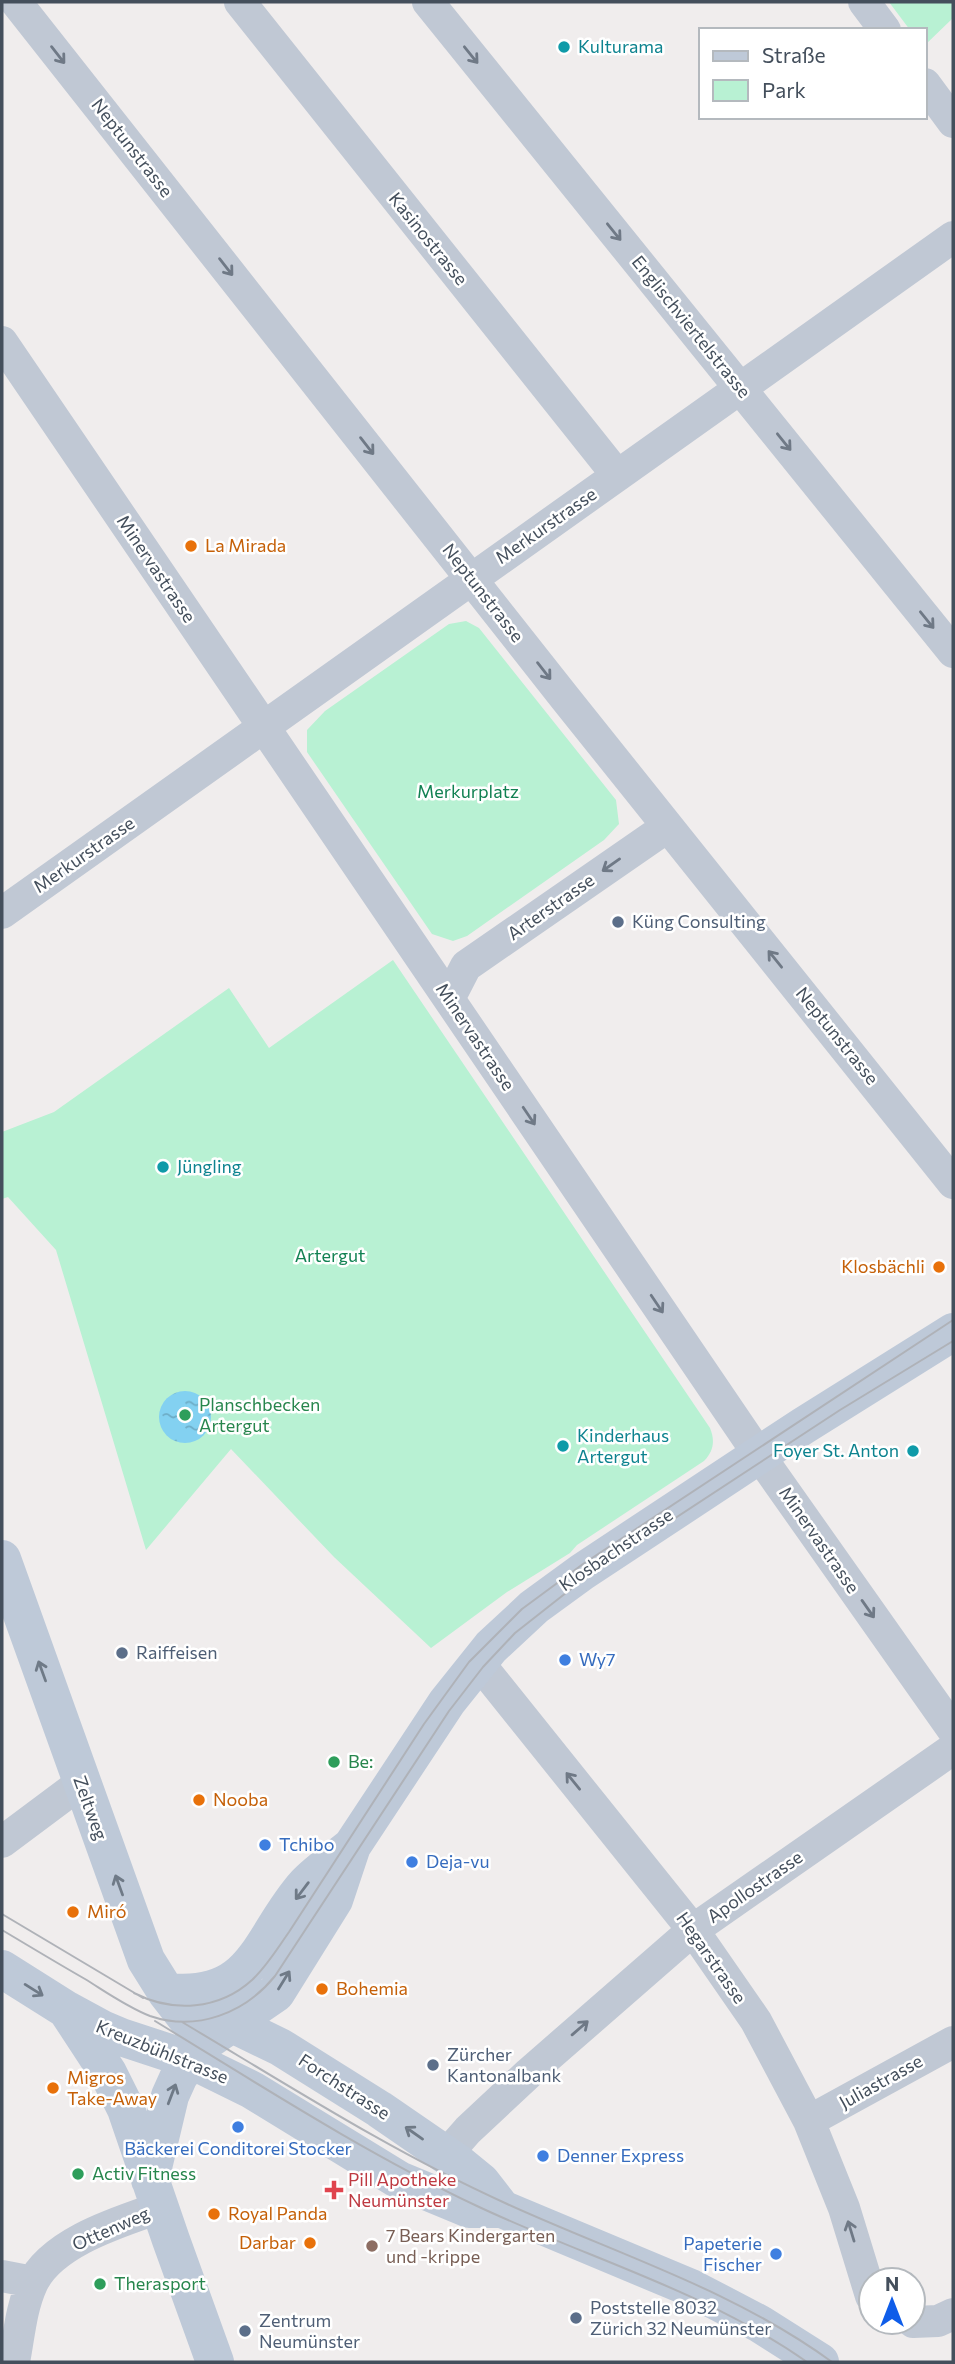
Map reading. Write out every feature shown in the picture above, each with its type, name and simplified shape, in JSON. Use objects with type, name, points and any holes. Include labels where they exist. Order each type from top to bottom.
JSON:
[{"type":"street","name":"Neptunstrasse","points":[[16,2],[667,827],[834,1031],[953,1183]]},
{"type":"street","name":"Kasinostrasse","points":[[240,2],[617,475]]},
{"type":"street","name":"Englischviertelstrasse","points":[[428,2],[953,652]]},
{"type":"street","points":[[864,2],[883,28]]},
{"type":"street","points":[[927,87],[953,122]]},
{"type":"street","name":"Merkurstrasse","points":[[2,913],[953,237]]},
{"type":"street","name":"Minervastrasse","points":[[2,342],[13,382],[263,727],[759,1455],[953,1730]]},
{"type":"street","name":"Arterstrasse","points":[[449,999],[466,966],[667,827]]},
{"type":"street","name":"Klosbachstrasse","points":[[210,2042],[276,1993],[334,1900],[352,1846],[432,1725],[478,1662],[506,1633],[560,1588],[759,1455],[953,1332]]},
{"type":"street","name":"Zeltweg","points":[[2,1559],[146,1961],[166,1992],[210,2042]]},
{"type":"street","name":"Hegarstrasse","points":[[478,1662],[694,1930],[755,2021],[809,2121],[844,2208],[862,2266]]},
{"type":"street","name":"Apollostrasse","points":[[446,2155],[468,2130],[529,2073],[694,1930],[953,1749]]},
{"type":"street","points":[[2,1842],[81,1783]]},
{"type":"street","name":"Klosbachstrasse","points":[[166,1992],[203,1993],[225,1985],[242,1974],[307,1883],[352,1846]]},
{"type":"street","name":"Kreuzbühlstrasse","points":[[2,1969],[67,2010],[121,2038],[210,2042],[252,2090]]},
{"type":"street","points":[[67,2010],[108,2073],[126,2109],[215,2362]]},
{"type":"street","points":[[155,2194],[170,2096],[179,2076],[210,2042]]},
{"type":"street","name":"Forchstrasse","points":[[210,2042],[298,2058],[446,2155],[481,2182],[502,2209]]},
{"type":"street","name":"Juliastrasse","points":[[809,2121],[953,2042]]},
{"type":"street","name":"Forchstrasse","points":[[252,2090],[399,2180],[469,2209],[502,2209],[691,2288],[748,2317],[820,2362]]},
{"type":"street","name":"Ottenweg","points":[[14,2362],[23,2315],[33,2282],[49,2263],[71,2244],[155,2194]]},
{"type":"street","points":[[2,2276],[33,2282]]},
{"type":"street","points":[[927,2321],[938,2321],[953,2314]]},
{"type":"green space","points":[[889,2],[953,2],[953,18],[927,43],[927,28],[908,28]]},
{"type":"green space","name":"Merkurplatz","points":[[466,621],[479,628],[616,800],[619,824],[604,840],[467,936],[453,941],[432,934],[307,752],[307,730],[325,711],[449,624]]},
{"type":"green space","name":"Artergut","points":[[393,960],[710,1428],[713,1437],[712,1449],[704,1461],[577,1545],[570,1553],[507,1592],[431,1648],[334,1557],[231,1449],[146,1550],[56,1250],[8,1197],[2,1199],[2,1132],[54,1112],[229,988],[269,1048]]},
{"type":"water","name":"Planschbecken Artergut","points":[[185,1391],[195,1393],[203,1399],[209,1407],[209,1427],[203,1435],[195,1441],[185,1443],[175,1441],[167,1435],[161,1427],[159,1417],[161,1407],[167,1399],[175,1393]]},
{"type":"tram line","points":[[134,1993],[164,2004],[195,2005],[225,1998],[252,1980],[289,1932],[424,1724],[469,1662],[522,1609],[583,1564],[953,1320]]},
{"type":"tram line","points":[[2,1930],[125,2004],[150,2016],[185,2022],[219,2016],[235,2009],[263,1989],[275,1976],[449,1711],[483,1667],[515,1633],[590,1574],[840,1410],[953,1341]]},
{"type":"tram line","points":[[2,1914],[143,1998]]},
{"type":"tram line","points":[[155,2021],[313,2118],[394,2164],[519,2225],[687,2295],[768,2337],[807,2362]]},
{"type":"tram line","points":[[182,2022],[422,2162],[505,2203],[714,2293],[794,2336],[832,2362]]},
{"type":"place","name":"Kulturama","points":[[564,47]]},
{"type":"place","name":"La Mirada","points":[[191,546]]},
{"type":"place","name":"Küng Consulting","points":[[618,922]]},
{"type":"place","name":"Jüngling","points":[[163,1167]]},
{"type":"place","name":"Klosbächli","points":[[939,1267]]},
{"type":"place","name":"Planschbecken Artergut","points":[[185,1415]]},
{"type":"place","name":"Kinderhaus Artergut","points":[[563,1446]]},
{"type":"place","name":"Foyer St. Anton","points":[[913,1451]]},
{"type":"place","name":"Raiffeisen","points":[[122,1653]]},
{"type":"place","name":"Wy7","points":[[565,1660]]},
{"type":"place","name":"Be:","points":[[334,1762]]},
{"type":"place","name":"Nooba","points":[[199,1800]]},
{"type":"place","name":"Tchibo","points":[[265,1845]]},
{"type":"place","name":"Deja-vu","points":[[412,1862]]},
{"type":"place","name":"Miró","points":[[73,1912]]},
{"type":"place","name":"Bohemia","points":[[322,1989]]},
{"type":"place","name":"Zürcher Kantonalbank","points":[[433,2065]]},
{"type":"place","name":"Migros Take-Away","points":[[53,2088]]},
{"type":"place","name":"Bäckerei Conditorei Stocker","points":[[238,2127]]},
{"type":"place","name":"Denner Express","points":[[543,2156]]},
{"type":"place","name":"Activ Fitness","points":[[78,2174]]},
{"type":"place","name":"Pill Apotheke Neumünster","points":[[334,2190]]},
{"type":"place","name":"Royal Panda","points":[[214,2214]]},
{"type":"place","name":"Darbar","points":[[310,2243]]},
{"type":"place","name":"7 Bears Kindergarten und -krippe","points":[[372,2246]]},
{"type":"place","name":"Papeterie Fischer","points":[[776,2254]]},
{"type":"place","name":"Therasport","points":[[100,2284]]},
{"type":"place","name":"Poststelle 8032 Zürich 32 Neumünster","points":[[576,2318]]},
{"type":"place","name":"Zentrum Neumünster","points":[[245,2331]]}]
